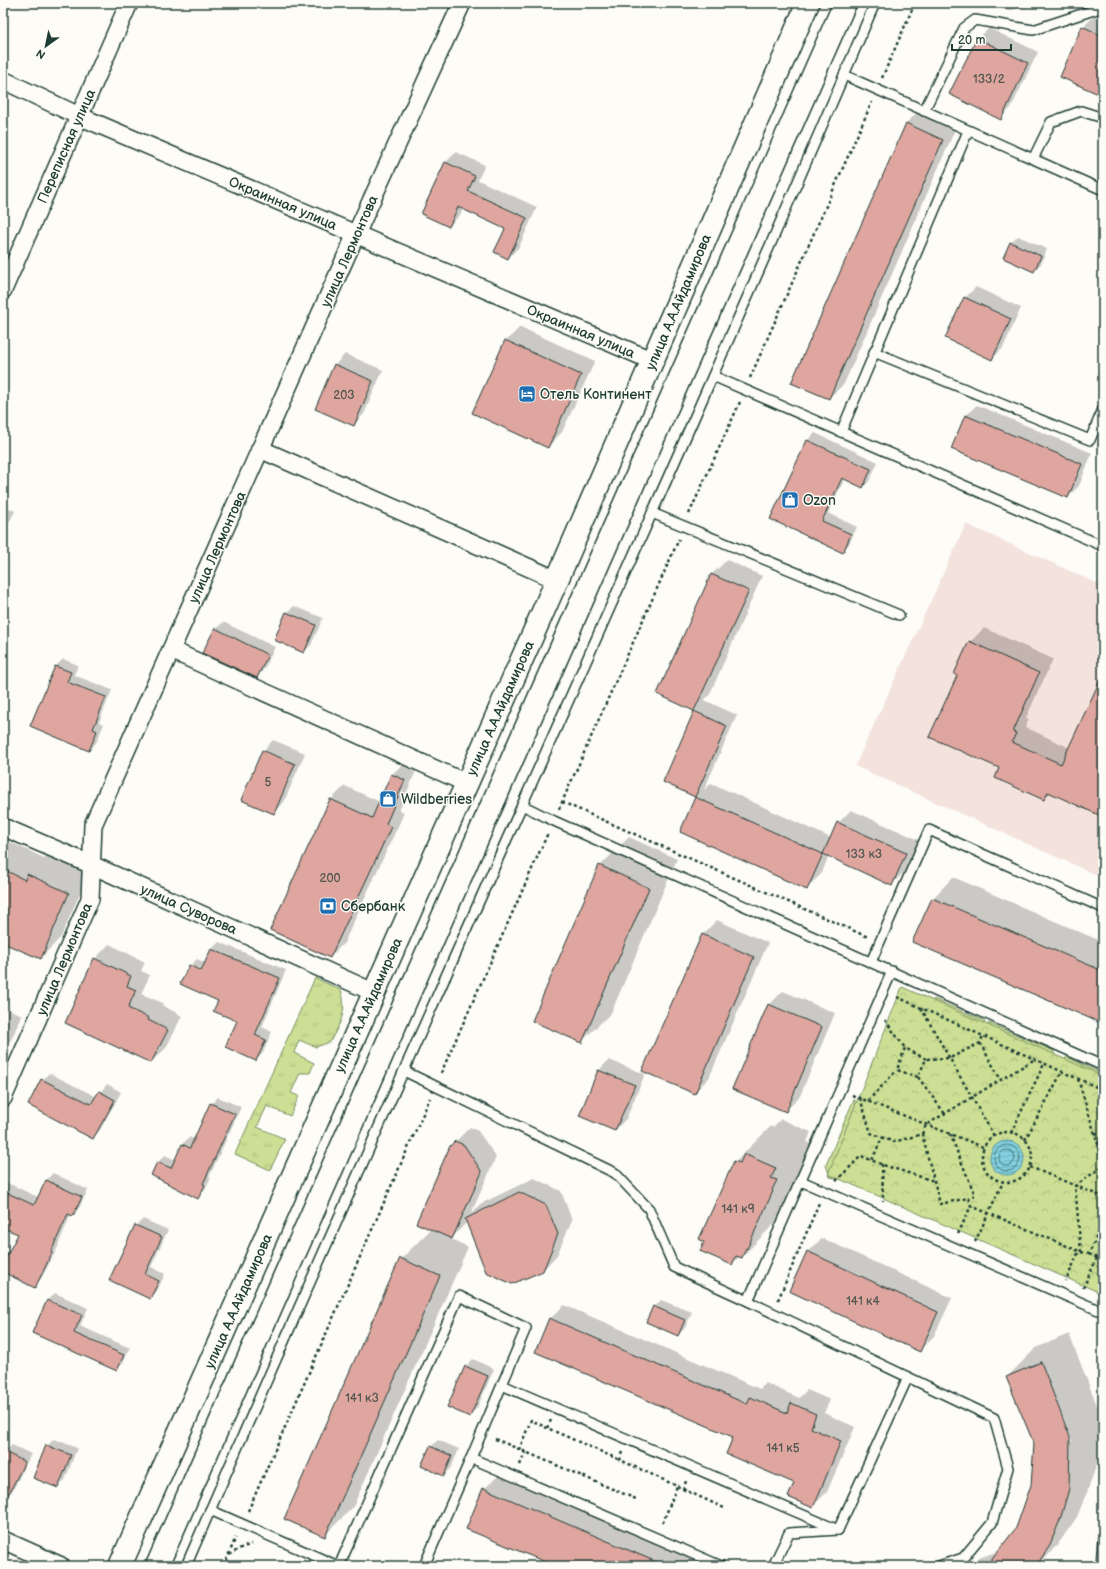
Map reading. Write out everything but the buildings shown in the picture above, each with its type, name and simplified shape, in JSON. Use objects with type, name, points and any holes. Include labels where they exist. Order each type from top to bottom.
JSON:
[{"type":"main road","name":"улица А.А.Айдамирова","points":[[120,1566],[373,992],[557,580],[808,3]]},
{"type":"main road","points":[[157,1566],[845,3]]},
{"type":"street","name":"Переписная улица","points":[[3,290],[130,3]]},
{"type":"street","name":"улица Лермонтова","points":[[3,1098],[90,899],[93,825],[356,234],[462,3]]},
{"type":"street","name":"Окраинная улица","points":[[3,80],[79,116],[653,361]]},
{"type":"street","points":[[260,449],[557,580]]},
{"type":"street","points":[[171,650],[466,783]]},
{"type":"street","name":"улица Суворова","points":[[3,827],[92,865],[373,992]]},
{"type":"street","points":[[3,1540],[61,1566]]},
{"type":"lane","points":[[186,1566],[713,376],[875,3]]},
{"type":"lane","points":[[924,111],[964,28],[975,20],[1033,30],[1103,8]]},
{"type":"lane","points":[[844,75],[1103,190]]},
{"type":"lane","points":[[1033,159],[1051,122],[1081,111],[1103,118]]},
{"type":"lane","points":[[841,432],[968,131]]},
{"type":"lane","points":[[874,352],[1090,440],[1103,409]]},
{"type":"lane","points":[[713,376],[1103,546]]},
{"type":"lane","points":[[652,514],[899,615]]},
{"type":"lane","points":[[522,805],[554,821],[1103,1066]]},
{"type":"lane","points":[[871,962],[929,830],[1103,908]]},
{"type":"lane","points":[[748,1301],[892,971]]},
{"type":"lane","points":[[404,1071],[615,1173],[649,1210],[674,1267],[773,1312],[994,1418],[1008,1468],[992,1523],[963,1558],[939,1566]]},
{"type":"lane","points":[[801,1182],[1103,1312]]},
{"type":"lane","points":[[210,1510],[339,1566],[459,1296],[526,1328],[482,1434],[424,1566]]},
{"type":"lane","points":[[838,1530],[908,1377]]},
{"type":"lane","points":[[502,1386],[838,1530]]},
{"type":"lane","points":[[471,1458],[721,1566]]},
{"type":"lane","points":[[773,1566],[789,1533],[838,1530]]},
{"type":"lane","points":[[1101,1566],[1103,1539]]},
{"type":"path","points":[[749,381],[915,3]]},
{"type":"path","points":[[688,517],[741,399]]},
{"type":"path","points":[[224,1566],[435,1086],[680,539]]},
{"type":"path","points":[[562,802],[879,942]]},
{"type":"path","points":[[892,994],[1103,1090]]},
{"type":"path","points":[[921,1008],[994,1136]]},
{"type":"path","points":[[880,1024],[882,1016],[905,1048],[926,1059],[950,1058],[980,1043],[983,1036]]},
{"type":"path","points":[[980,1043],[1001,1080]]},
{"type":"path","points":[[868,1101],[897,1070],[905,1048]]},
{"type":"path","points":[[918,1077],[926,1059]]},
{"type":"path","points":[[950,1134],[975,1195],[940,1204],[922,1134],[926,1125],[1035,1059]]},
{"type":"path","points":[[1011,1133],[1044,1064]]},
{"type":"path","points":[[897,1070],[918,1077],[945,1114]]},
{"type":"path","points":[[1025,1140],[1062,1072]]},
{"type":"path","points":[[1078,1079],[1103,1160]]},
{"type":"path","points":[[850,1094],[983,1148]]},
{"type":"path","points":[[860,1098],[871,1133],[894,1142],[922,1134]]},
{"type":"path","points":[[1095,1134],[1103,1131]]},
{"type":"path","points":[[1007,1132],[1011,1133],[1016,1134],[1025,1140],[1030,1148],[1032,1157],[1030,1167],[1025,1175],[1016,1181],[997,1181],[989,1175],[983,1167],[981,1157],[983,1148],[989,1139],[997,1134],[1007,1132]]},
{"type":"path","points":[[872,1160],[882,1138]]},
{"type":"path","points":[[841,1186],[834,1183],[861,1156],[934,1181]]},
{"type":"path","points":[[876,1201],[883,1204],[882,1164]]},
{"type":"path","points":[[1075,1186],[1103,1166]]},
{"type":"path","points":[[1030,1167],[1103,1197]]},
{"type":"path","points":[[975,1243],[1003,1182]]},
{"type":"path","points":[[1066,1282],[1080,1251],[1075,1186]]},
{"type":"path","points":[[773,1312],[824,1192]]},
{"type":"path","points":[[963,1238],[957,1236],[971,1206],[968,1198]]},
{"type":"path","points":[[971,1206],[1103,1260]]},
{"type":"path","points":[[1089,1254],[1103,1222]]},
{"type":"path","points":[[969,1240],[982,1246]]},
{"type":"path","points":[[1083,1288],[1096,1258]]},
{"type":"path","points":[[1059,1279],[1072,1284]]},
{"type":"path","points":[[1078,1286],[1089,1291]]},
{"type":"path","points":[[547,1428],[556,1409]]},
{"type":"path","points":[[519,1450],[531,1420],[677,1486],[657,1538]]},
{"type":"path","points":[[482,1434],[636,1499]]},
{"type":"path","points":[[620,1460],[628,1440]]},
{"type":"path","points":[[683,1489],[726,1509]]},
{"type":"shaded area","points":[[966,524],[1103,586],[1103,878],[855,766]]},
{"type":"green space","points":[[315,978],[341,990],[344,1005],[342,1017],[330,1042],[316,1047],[299,1040],[294,1053],[314,1063],[310,1073],[300,1073],[291,1093],[299,1096],[290,1116],[267,1106],[257,1127],[285,1139],[270,1170],[235,1154]]},
{"type":"green space","points":[[902,987],[1103,1076],[1103,1294],[828,1174]]},
{"type":"green space","points":[[934,999],[985,1021],[980,1031],[930,1009]]},
{"type":"green space","points":[[989,1023],[1054,1051],[1054,1057],[984,1033]]},
{"type":"green space","points":[[1067,1057],[1103,1074],[1103,1086],[1065,1059]]},
{"type":"green space","points":[[854,1099],[867,1131],[860,1154],[835,1178],[830,1177],[826,1165]]},
{"type":"water","points":[[1004,1141],[1010,1141],[1014,1142],[1021,1148],[1024,1158],[1023,1165],[1017,1172],[1010,1175],[1004,1175],[1000,1174],[993,1168],[990,1161],[990,1155],[991,1151],[997,1144]]},
{"type":"place","name":"Отель Континент","points":[[527,394]]},
{"type":"place","name":"Ozon","points":[[790,500]]},
{"type":"place","name":"Wildberries","points":[[388,799]]},
{"type":"place","name":"Сбербанк","points":[[328,906]]}]
